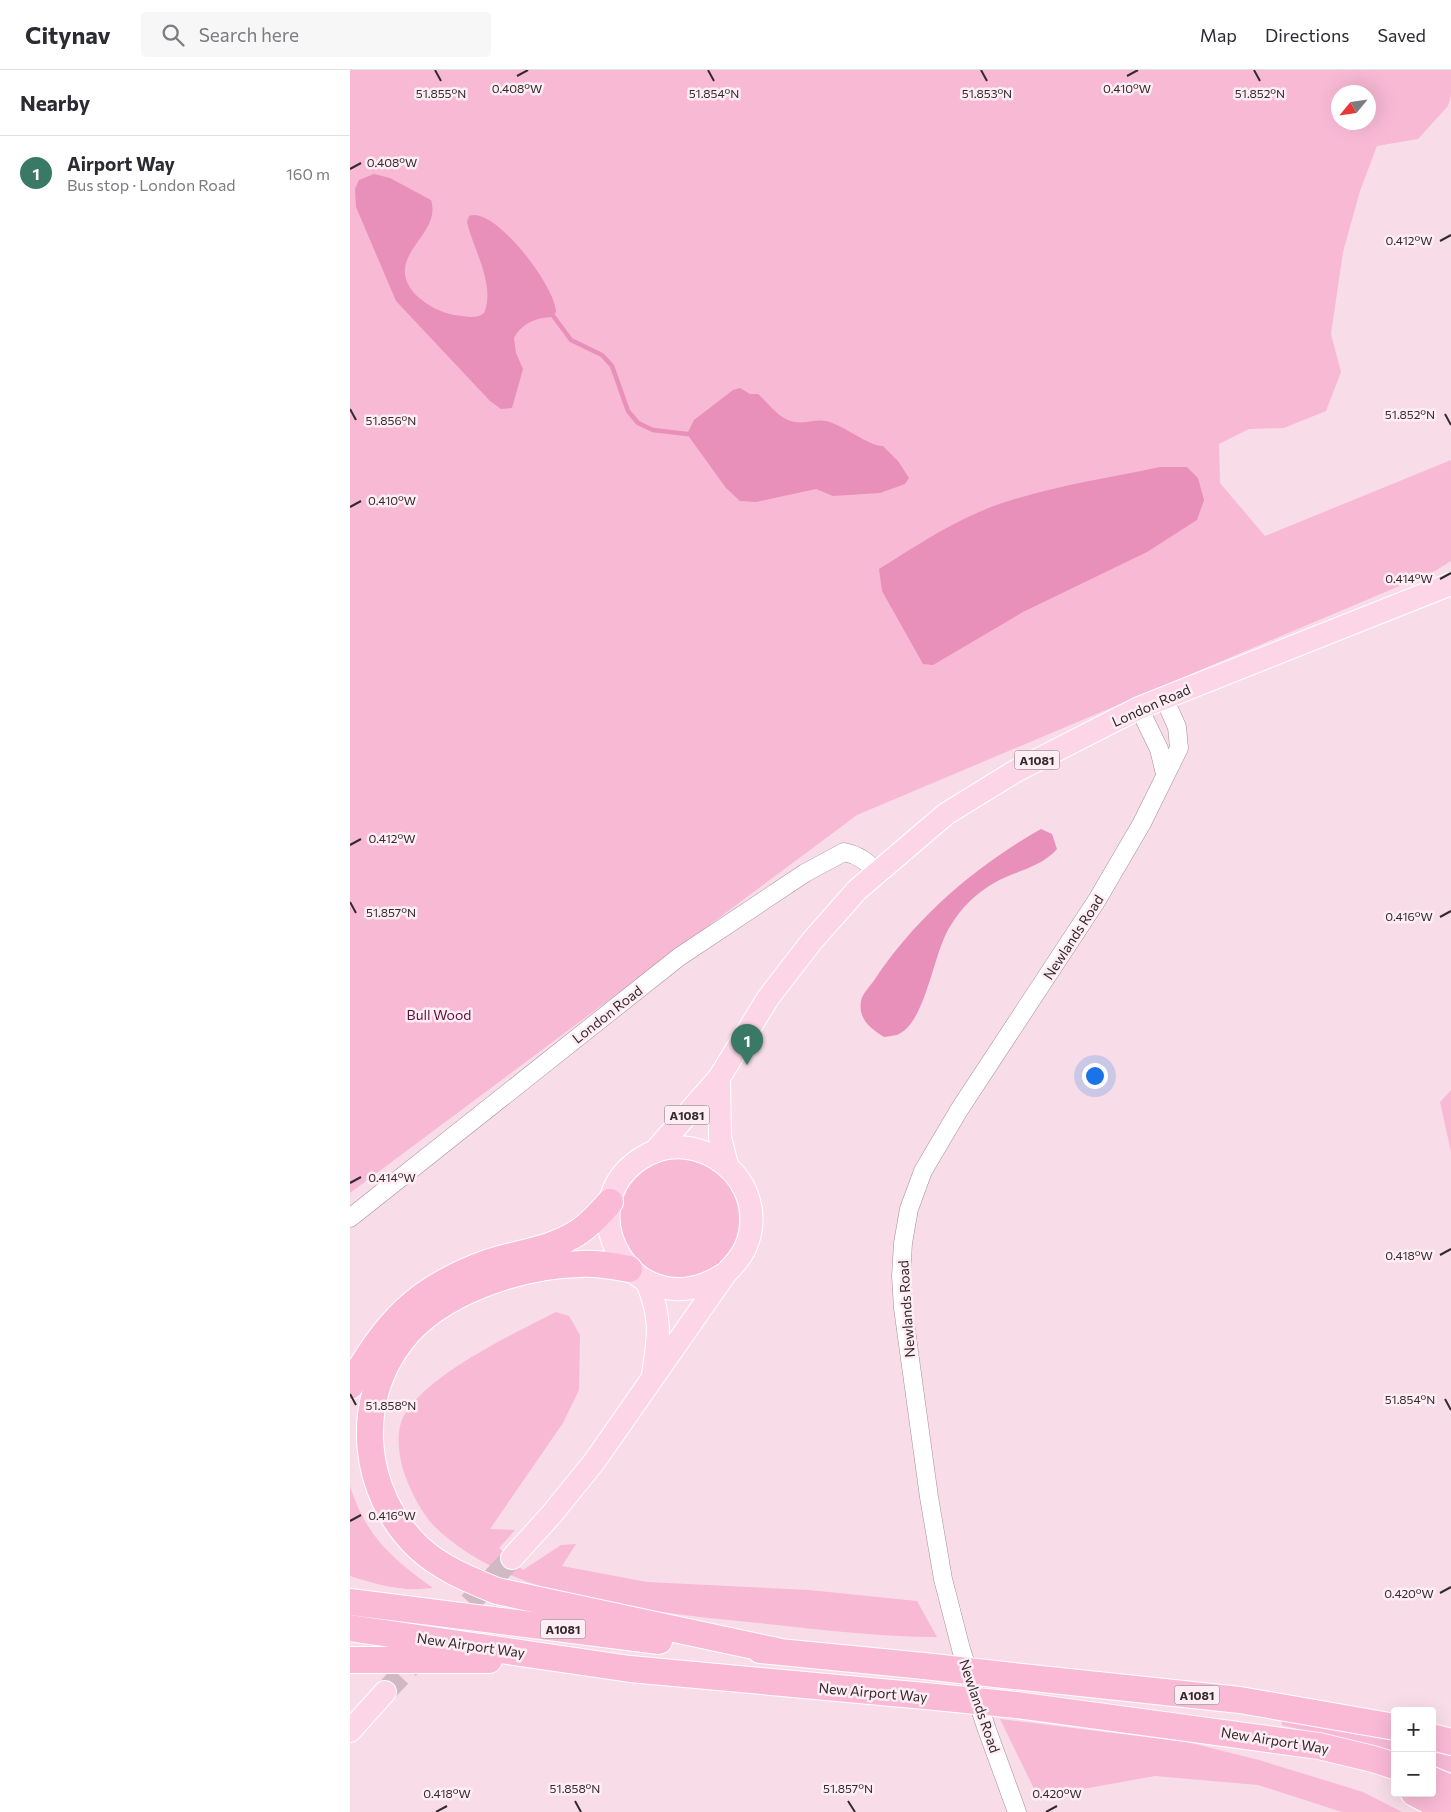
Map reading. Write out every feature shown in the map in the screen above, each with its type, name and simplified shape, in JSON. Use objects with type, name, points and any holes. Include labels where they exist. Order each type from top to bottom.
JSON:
[{"type":"highway","points":[[350,1386],[368,1354],[389,1325],[415,1301],[449,1280],[487,1264],[561,1241],[577,1233],[610,1202]]},
{"type":"highway","name":"A1081","points":[[638,1275],[580,1264],[526,1272],[482,1284],[446,1302],[421,1320],[401,1340],[383,1370],[372,1402],[369,1434],[371,1462],[381,1494],[394,1521],[419,1548],[458,1575],[497,1591],[777,1651]]},
{"type":"highway","name":"New Airport Way","points":[[350,1602],[637,1639],[777,1651],[1240,1700],[1391,1726]]},
{"type":"highway","name":"New Airport Way","points":[[350,1628],[630,1669],[738,1681],[1016,1705],[1222,1732],[1319,1746],[1391,1765]]},
{"type":"highway","name":"A1081","points":[[350,1660],[557,1658]]},
{"type":"highway","points":[[1436,1729],[1451,1731]]},
{"type":"highway","points":[[1222,1732],[1391,1783]]},
{"type":"highway","points":[[1436,1738],[1451,1742]]},
{"type":"highway","points":[[1436,1782],[1451,1788]]},
{"type":"highway","points":[[1422,1797],[1451,1812]]},
{"type":"main road","name":"London Road","points":[[655,1151],[719,1078],[768,998],[789,969],[856,890],[946,814],[981,791],[1139,708],[1451,584]]},
{"type":"main road","name":"A1081","points":[[719,1078],[720,1137],[727,1164]]},
{"type":"main road","points":[[512,1558],[552,1514],[594,1462],[747,1245],[751,1228],[751,1210],[747,1193],[739,1178],[727,1164],[711,1154],[693,1148],[674,1147],[655,1151],[639,1159],[626,1171],[616,1185],[610,1202],[609,1226],[615,1249],[638,1275],[655,1302],[660,1329],[653,1376]]},
{"type":"main road","points":[[638,1275],[663,1288],[680,1290],[696,1288],[712,1282],[726,1273]]},
{"type":"main road","points":[[350,1731],[385,1692]]},
{"type":"street","name":"Newlands Road","points":[[1017,1812],[961,1649],[943,1579],[929,1497],[903,1308],[901,1276],[903,1243],[909,1209],[923,1171],[959,1110],[1097,900],[1142,823],[1179,748],[1177,728],[1164,698]]},
{"type":"street","points":[[1139,708],[1159,749],[1165,774]]},
{"type":"street","name":"London Road","points":[[350,1218],[679,957],[758,903],[812,868],[844,852],[855,854],[865,860],[877,872]]},
{"type":"green space","name":"Bull Wood","points":[[350,70],[1451,70],[1451,95],[1448,106],[1418,139],[1377,146],[1360,191],[1343,252],[1331,334],[1341,372],[1326,411],[1284,428],[1249,429],[1219,444],[1220,483],[1265,536],[1451,460],[1451,561],[1435,571],[857,815],[350,1193]]},
{"type":"green space","points":[[1451,1090],[1451,1152],[1440,1102]]},
{"type":"green space","points":[[666,1157],[700,1160],[716,1170],[728,1184],[736,1200],[739,1218],[737,1235],[731,1251],[719,1265],[702,1275],[656,1277],[622,1247],[618,1202],[635,1173]]},
{"type":"green space","points":[[556,1312],[569,1316],[580,1335],[579,1390],[563,1423],[490,1529],[515,1530],[499,1548],[523,1570],[561,1545],[576,1544],[562,1566],[647,1582],[809,1590],[917,1601],[937,1637],[870,1634],[718,1619],[586,1599],[543,1587],[502,1571],[465,1551],[433,1525],[414,1497],[401,1463],[399,1437],[405,1414],[417,1398],[453,1369],[496,1343]]},
{"type":"green space","points":[[350,1486],[356,1504],[372,1532],[392,1556],[433,1588],[411,1589],[391,1587],[350,1576]]},
{"type":"green space","points":[[1000,1719],[1187,1742],[1259,1760],[1363,1792],[1402,1812],[1342,1812],[1258,1785],[1155,1776],[1038,1797]]},
{"type":"green space","points":[[1282,1720],[1391,1739],[1391,1752],[1282,1725]]},
{"type":"green space","points":[[1436,1749],[1451,1752],[1451,1775],[1436,1769]]},
{"type":"shaded area","points":[[374,174],[390,178],[431,200],[432,213],[429,225],[408,258],[405,270],[407,282],[417,296],[430,306],[449,314],[466,317],[473,317],[484,313],[487,291],[482,267],[467,222],[469,216],[480,216],[493,223],[508,235],[522,250],[546,285],[556,312],[552,317],[535,320],[525,325],[514,338],[516,353],[523,369],[512,408],[501,409],[490,401],[396,301],[356,207],[355,189],[359,180]]},
{"type":"shaded area","points":[[740,388],[750,394],[758,394],[777,413],[790,421],[801,423],[826,421],[840,426],[871,443],[883,446],[898,461],[909,478],[905,484],[880,493],[833,496],[816,489],[756,502],[740,501],[726,488],[687,434],[694,420],[733,390]]},
{"type":"shaded area","points":[[1160,467],[1187,467],[1198,478],[1204,500],[1197,520],[1147,552],[1023,612],[933,665],[923,664],[882,591],[879,569],[953,524],[1001,504],[1068,485]]},
{"type":"shaded area","points":[[1041,829],[1052,834],[1057,849],[1043,861],[994,883],[970,901],[955,918],[945,937],[923,1000],[909,1026],[899,1034],[884,1037],[874,1030],[861,1013],[862,998],[909,934],[949,894],[971,876],[1017,843]]},
{"type":"waterway","points":[[551,313],[571,340],[602,355],[612,366],[628,411],[638,423],[653,430],[687,434]]},
{"type":"tunnel","points":[[447,1627],[512,1558]]},
{"type":"tunnel","points":[[385,1692],[423,1652]]},
{"type":"place","name":"Airport Way","points":[[747,1065]]}]
